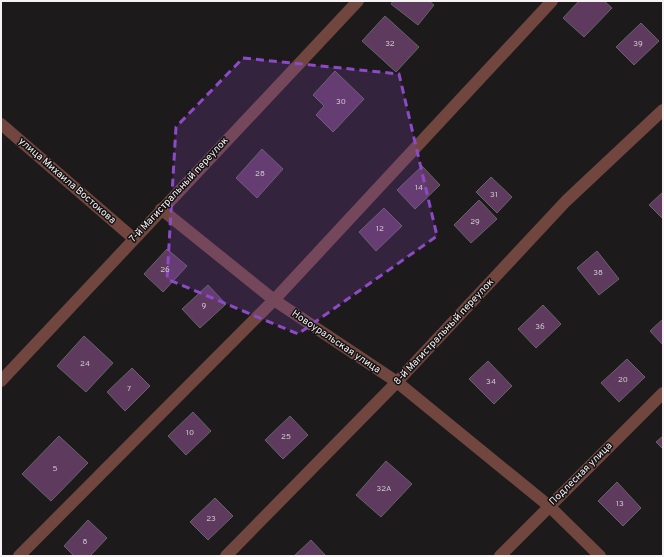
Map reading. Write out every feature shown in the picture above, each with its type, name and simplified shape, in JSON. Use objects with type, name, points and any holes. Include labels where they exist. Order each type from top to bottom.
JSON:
[{"type":"street","name":"7-й Магистральный переулок","points":[[1,381],[133,238],[358,1]]},
{"type":"street","points":[[19,556],[274,300],[552,1]]},
{"type":"street","name":"8-й Магистральный переулок","points":[[226,556],[397,382],[566,201],[663,110]]},
{"type":"street","name":"улица Михаила Востокова","points":[[1,124],[133,238]]},
{"type":"street","name":"Новоуральская улица","points":[[161,209],[274,300],[397,382],[549,506],[600,556]]},
{"type":"street","name":"Подлесная улица","points":[[500,556],[663,393]]},
{"type":"highlighted area","points":[[243,58],[399,74],[437,236],[298,334],[167,279],[176,127]]},
{"type":"building","points":[[393,1],[429,1],[434,5],[418,25],[391,4]]},
{"type":"building","points":[[579,1],[604,1],[612,8],[584,37],[563,18]]},
{"type":"building","points":[[385,16],[419,47],[396,72],[362,41]]},
{"type":"building","points":[[641,23],[659,41],[634,65],[616,47]]},
{"type":"building","points":[[335,71],[364,99],[333,132],[316,115],[324,106],[313,95]]},
{"type":"building","points":[[262,149],[283,169],[257,198],[236,178]]},
{"type":"building","points":[[422,166],[440,185],[415,209],[397,190]]},
{"type":"building","points":[[491,177],[512,197],[497,213],[476,192]]},
{"type":"building","points":[[663,192],[663,219],[649,205]]},
{"type":"building","points":[[479,200],[497,219],[471,243],[454,225]]},
{"type":"building","points":[[384,208],[402,226],[376,251],[359,232]]},
{"type":"building","points":[[167,249],[187,266],[163,292],[144,274]]},
{"type":"building","points":[[597,251],[619,279],[599,295],[577,268]]},
{"type":"building","points":[[208,285],[226,304],[200,328],[182,309]]},
{"type":"building","points":[[543,305],[561,324],[536,348],[518,329]]},
{"type":"building","points":[[663,319],[663,345],[650,331]]},
{"type":"building","points":[[84,336],[113,363],[86,392],[57,366]]},
{"type":"building","points":[[627,359],[645,377],[619,402],[601,383]]},
{"type":"building","points":[[488,361],[512,386],[494,404],[469,379]]},
{"type":"building","points":[[132,368],[150,386],[125,411],[107,392]]},
{"type":"building","points":[[193,412],[211,431],[186,455],[168,436]]},
{"type":"building","points":[[290,416],[308,435],[283,459],[265,440]]},
{"type":"building","points":[[59,436],[88,463],[51,501],[22,474]]},
{"type":"building","points":[[663,436],[663,449],[656,442]]},
{"type":"building","points":[[386,461],[412,484],[381,517],[356,495]]},
{"type":"building","points":[[617,482],[641,508],[623,526],[598,501]]},
{"type":"building","points":[[215,498],[233,516],[208,540],[190,522]]},
{"type":"building","points":[[88,520],[107,538],[90,556],[74,556],[64,546]]},
{"type":"building","points":[[311,540],[326,556],[294,556]]}]
